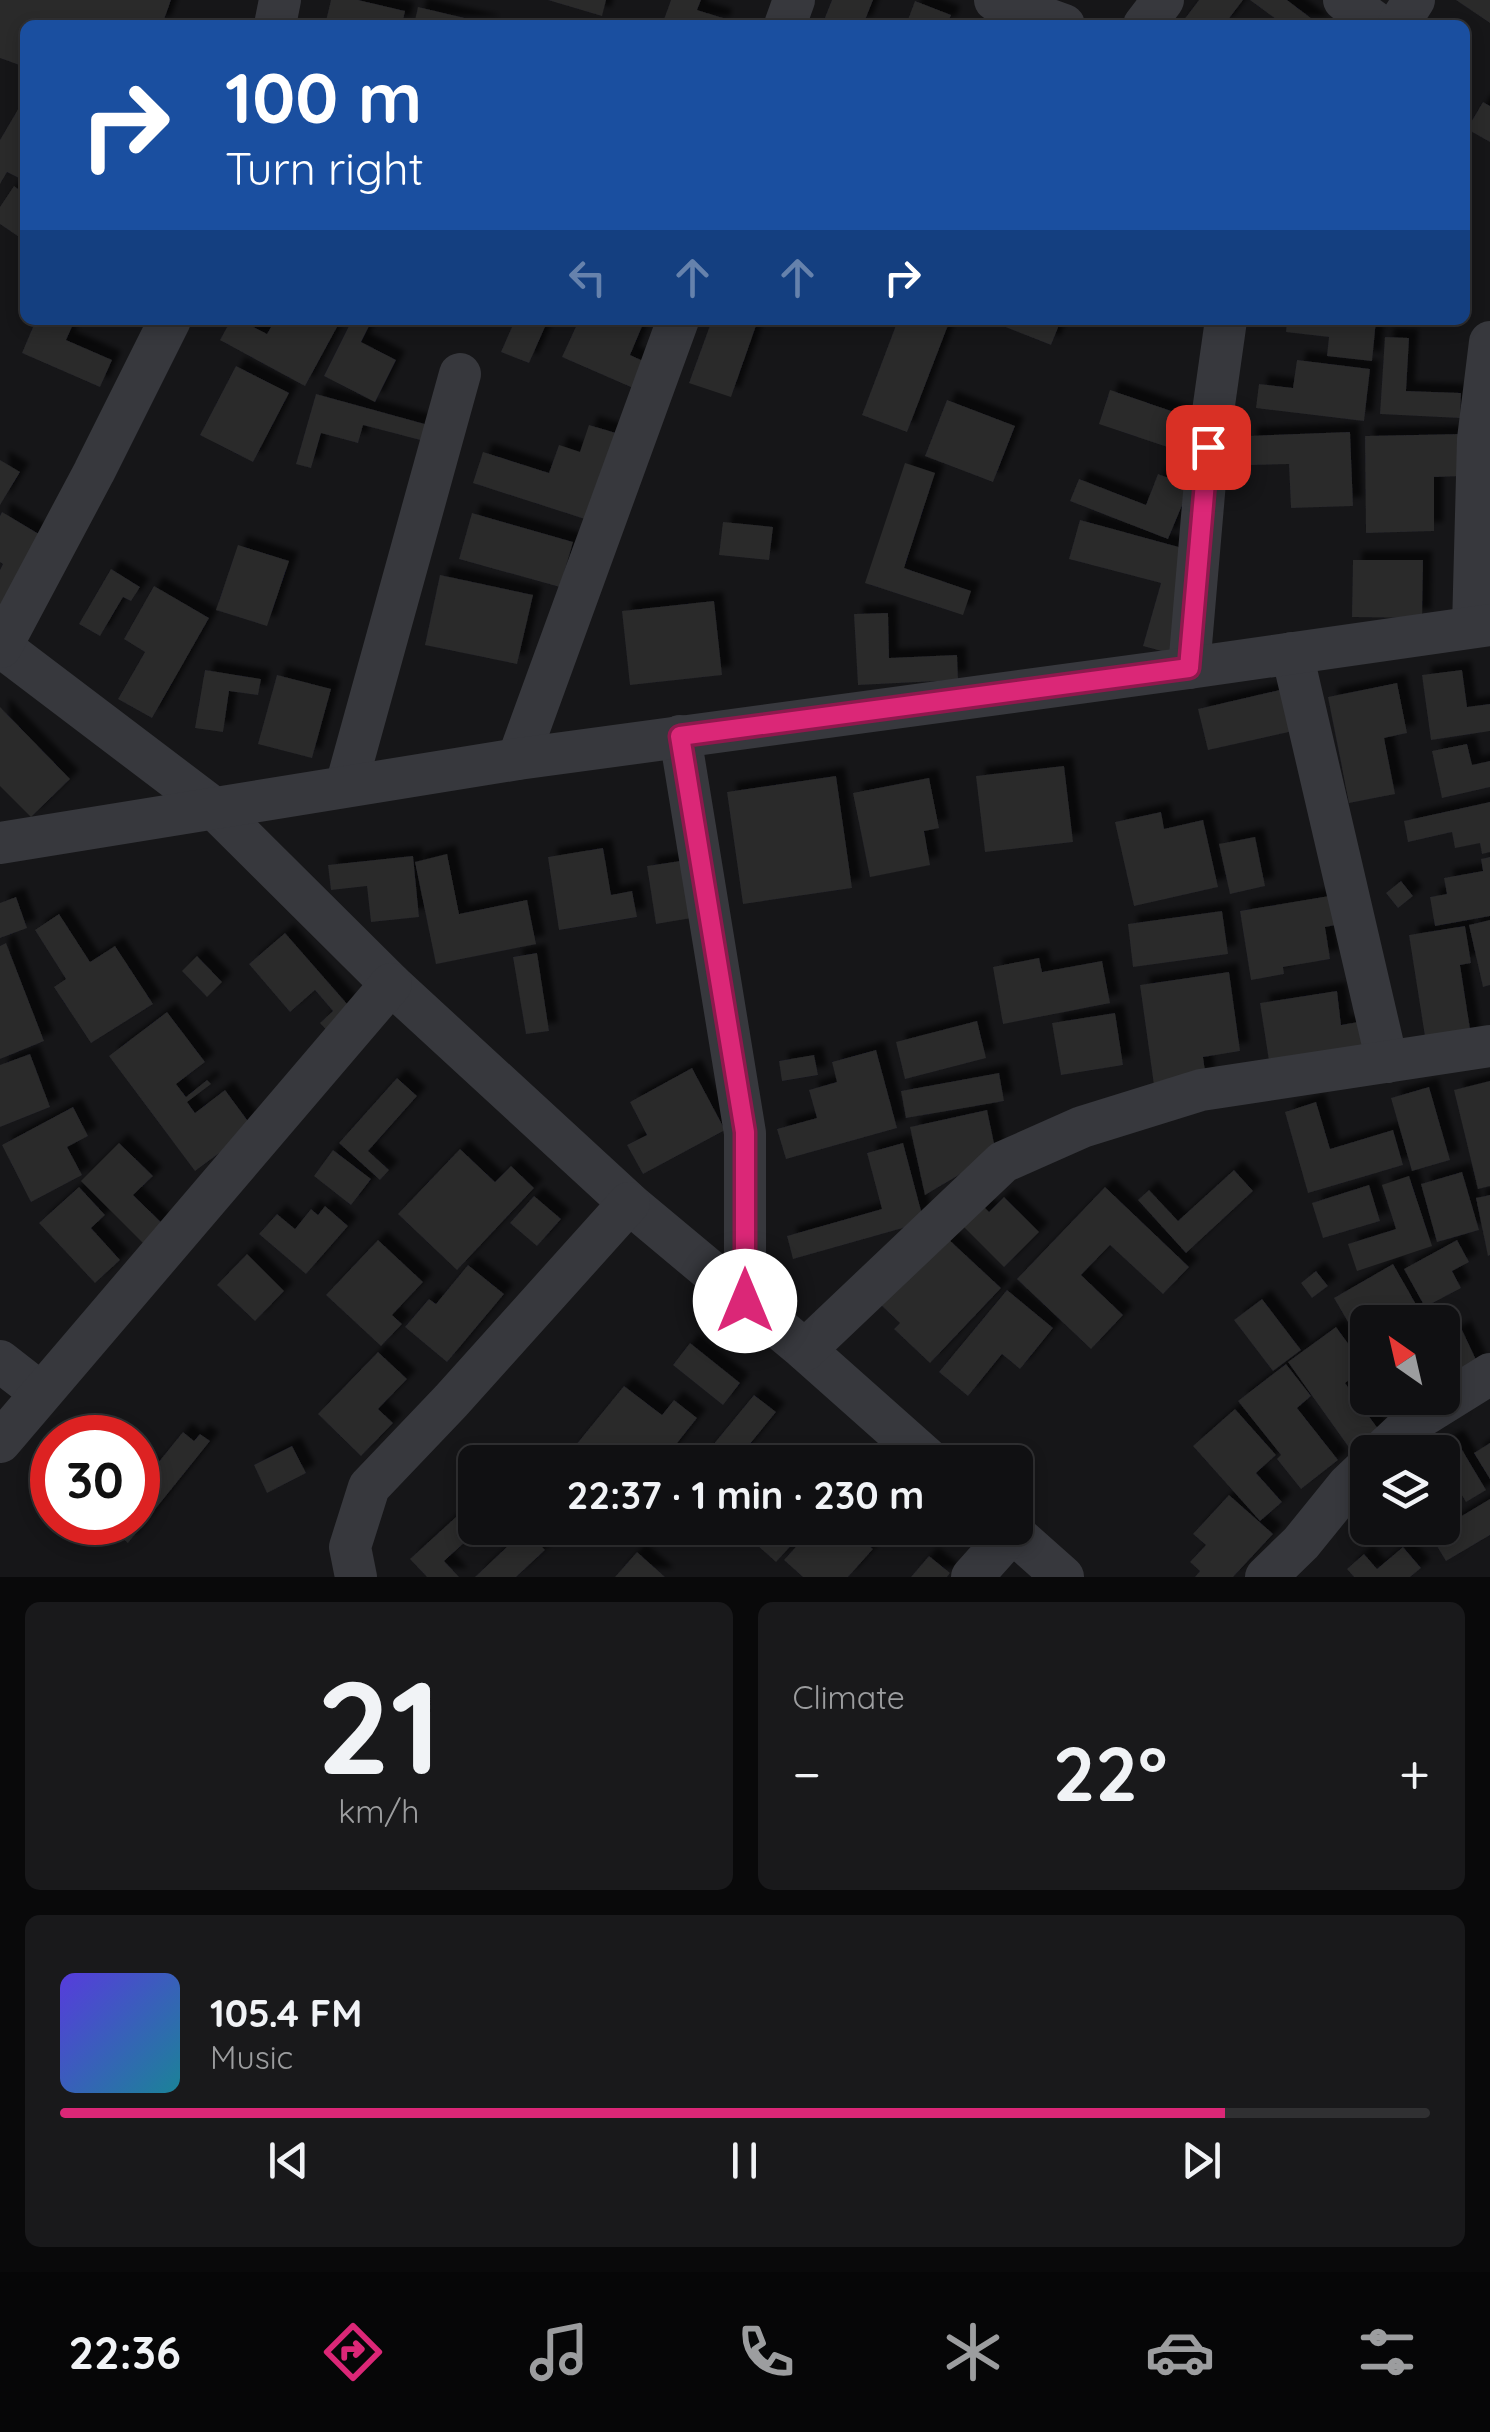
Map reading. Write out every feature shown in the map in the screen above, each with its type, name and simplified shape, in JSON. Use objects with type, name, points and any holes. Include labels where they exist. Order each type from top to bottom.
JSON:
[{"type":"street","points":[[996,0],[1050,20]]},
{"type":"street","points":[[1148,20],[1163,0]]},
{"type":"street","points":[[1344,0],[1372,20]]},
{"type":"street","points":[[168,325],[1,647],[215,809],[391,984],[630,1203],[912,1445]]},
{"type":"street","points":[[518,759],[676,325]]},
{"type":"street","points":[[1189,668],[1208,447],[1225,325]]},
{"type":"street","points":[[0,843],[518,759],[1482,626],[1478,439],[1490,342]]},
{"type":"street","points":[[346,786],[460,374]]},
{"type":"street","points":[[1292,654],[1387,1062]]},
{"type":"street","points":[[680,736],[745,1132],[745,1301]]},
{"type":"street","points":[[0,1442],[391,984]]},
{"type":"street","points":[[805,1350],[1003,1162],[1082,1127],[1201,1090],[1490,1046]]},
{"type":"street","points":[[356,1577],[350,1547],[370,1487],[630,1203]]},
{"type":"street","points":[[0,1361],[41,1394]]},
{"type":"street","points":[[1400,1435],[1413,1422],[1490,1374]]},
{"type":"street","points":[[1266,1577],[1301,1543],[1350,1483]]},
{"type":"street","points":[[972,1577],[998,1545]]},
{"type":"street","points":[[1027,1545],[1063,1577]]},
{"type":"building","points":[[0,0],[171,0],[164,20],[20,20],[20,65],[0,58]]},
{"type":"building","points":[[331,0],[358,0],[405,11],[403,20],[326,20]]},
{"type":"building","points":[[548,0],[606,0],[602,16]]},
{"type":"building","points":[[671,0],[701,0],[697,10],[723,18],[722,20],[664,20]]},
{"type":"building","points":[[832,0],[873,0],[865,20],[824,20]]},
{"type":"building","points":[[1199,0],[1243,0],[1228,20],[1184,20]]},
{"type":"building","points":[[1250,0],[1287,0],[1313,20],[1277,20]]},
{"type":"building","points":[[1456,0],[1490,0],[1490,23]]},
{"type":"building","points":[[915,1],[951,15],[949,20],[908,20]]},
{"type":"building","points":[[418,7],[473,20],[415,20]]},
{"type":"building","points":[[1483,102],[1490,106],[1490,142],[1470,131]]},
{"type":"building","points":[[20,106],[20,178],[7,172],[0,184],[0,140]]},
{"type":"building","points":[[14,186],[20,190],[20,238],[0,224],[0,207]]},
{"type":"building","points":[[34,325],[73,325],[66,340],[112,360],[100,387],[22,353]]},
{"type":"building","points":[[228,325],[250,325],[267,334],[272,325],[337,327],[305,386],[220,340]]},
{"type":"building","points":[[350,325],[370,325],[361,342],[396,360],[375,402],[324,376]]},
{"type":"building","points":[[513,325],[546,325],[529,363],[501,352]]},
{"type":"building","points":[[577,325],[643,325],[630,355],[652,365],[640,391],[562,357]]},
{"type":"building","points":[[710,325],[756,325],[731,397],[689,383]]},
{"type":"building","points":[[896,325],[948,325],[907,432],[862,415]]},
{"type":"building","points":[[1001,325],[1059,325],[1051,345]]},
{"type":"building","points":[[1287,325],[1376,325],[1372,361],[1327,356],[1329,337],[1286,332]]},
{"type":"building","points":[[1385,337],[1409,338],[1406,391],[1461,393],[1460,418],[1380,414]]},
{"type":"building","points":[[1297,360],[1370,369],[1364,421],[1256,408],[1259,384],[1293,388]]},
{"type":"building","points":[[236,366],[289,393],[253,462],[200,435]]},
{"type":"building","points":[[1110,390],[1209,424],[1197,457],[1099,424]]},
{"type":"building","points":[[316,394],[432,426],[428,442],[363,425],[358,443],[321,433],[311,468],[296,464]]},
{"type":"building","points":[[947,400],[1015,426],[993,482],[925,456]]},
{"type":"building","points":[[589,425],[616,433],[588,520],[473,483],[483,452],[549,473],[559,445],[580,452]]},
{"type":"building","points":[[1350,432],[1353,506],[1291,508],[1289,464],[1249,465],[1248,436]]},
{"type":"building","points":[[1463,434],[1464,476],[1434,477],[1434,531],[1366,533],[1365,436]]},
{"type":"building","points":[[0,460],[20,472],[0,505]]},
{"type":"building","points":[[905,463],[935,473],[904,568],[971,591],[963,615],[865,583]]},
{"type":"building","points":[[1158,474],[1190,486],[1168,539],[1070,501],[1079,479],[1146,505]]},
{"type":"building","points":[[2,512],[54,543],[0,609],[3,564]]},
{"type":"building","points":[[472,513],[573,542],[560,587],[459,559]]},
{"type":"building","points":[[1080,520],[1197,552],[1169,653],[1143,646],[1161,583],[1069,559]]},
{"type":"building","points":[[723,522],[773,527],[769,560],[719,555]]},
{"type":"building","points":[[238,545],[289,561],[267,626],[216,610]]},
{"type":"building","points":[[1353,560],[1423,560],[1422,618],[1352,617]]},
{"type":"building","points":[[111,569],[140,587],[131,601],[123,597],[100,636],[79,624]]},
{"type":"building","points":[[440,575],[533,595],[517,664],[425,645]]},
{"type":"building","points":[[154,586],[209,618],[152,718],[118,699],[145,652],[124,639]]},
{"type":"building","points":[[714,601],[722,675],[630,685],[622,611]]},
{"type":"building","points":[[888,613],[889,658],[957,655],[958,680],[858,685],[854,614]]},
{"type":"building","points":[[205,670],[261,679],[258,695],[229,691],[223,732],[195,728]]},
{"type":"building","points":[[1462,670],[1467,707],[1490,704],[1490,731],[1431,740],[1422,675]]},
{"type":"building","points":[[277,675],[331,689],[312,758],[258,744]]},
{"type":"building","points":[[1397,683],[1407,733],[1384,738],[1395,794],[1349,803],[1328,697]]},
{"type":"building","points":[[1284,689],[1293,731],[1208,750],[1198,709]]},
{"type":"building","points":[[0,707],[70,779],[31,817],[0,786]]},
{"type":"building","points":[[1467,744],[1472,765],[1490,761],[1490,787],[1442,798],[1432,751]]},
{"type":"building","points":[[1064,766],[1073,842],[985,852],[976,776]]},
{"type":"building","points":[[836,776],[852,888],[743,904],[727,792]]},
{"type":"building","points":[[929,778],[939,828],[924,831],[930,865],[870,877],[853,793]]},
{"type":"building","points":[[1490,802],[1490,852],[1482,854],[1480,843],[1455,848],[1452,832],[1408,842],[1404,821]]},
{"type":"building","points":[[1161,812],[1164,829],[1203,820],[1218,887],[1134,906],[1115,822]]},
{"type":"building","points":[[1255,837],[1265,886],[1230,894],[1219,844]]},
{"type":"building","points":[[603,848],[611,895],[632,891],[637,917],[559,930],[548,857]]},
{"type":"building","points":[[447,854],[459,914],[527,900],[536,944],[436,964],[415,862]]},
{"type":"building","points":[[413,856],[419,917],[371,922],[367,886],[331,890],[328,865]]},
{"type":"building","points":[[1490,857],[1490,916],[1435,926],[1430,897],[1447,894],[1444,878],[1483,871],[1481,859]]},
{"type":"building","points":[[694,859],[703,916],[656,924],[647,866]]},
{"type":"building","points":[[1401,881],[1413,896],[1398,908],[1386,893]]},
{"type":"building","points":[[1341,894],[1346,923],[1325,927],[1330,959],[1283,967],[1284,974],[1251,980],[1240,911]]},
{"type":"building","points":[[16,897],[27,928],[0,938],[0,903]]},
{"type":"building","points":[[1222,911],[1228,954],[1133,967],[1128,924]]},
{"type":"building","points":[[59,914],[90,962],[115,946],[153,1004],[91,1043],[54,987],[66,979],[35,930]]},
{"type":"building","points":[[1490,920],[1490,985],[1483,987],[1469,925]]},
{"type":"building","points":[[1465,926],[1471,963],[1460,965],[1472,1042],[1427,1049],[1409,935]]},
{"type":"building","points":[[285,933],[355,1013],[331,1035],[320,1023],[333,1011],[315,990],[290,1012],[249,964]]},
{"type":"building","points":[[6,943],[44,1041],[0,1059],[0,946]]},
{"type":"building","points":[[537,953],[549,1031],[526,1034],[513,957]]},
{"type":"building","points":[[197,956],[222,982],[207,997],[182,971]]},
{"type":"building","points":[[1039,958],[1042,972],[1102,961],[1110,1003],[1003,1024],[993,967]]},
{"type":"building","points":[[1229,972],[1240,1051],[1203,1057],[1206,1078],[1154,1085],[1140,985]]},
{"type":"building","points":[[1337,991],[1341,1025],[1364,1021],[1369,1052],[1270,1067],[1260,1003]]},
{"type":"building","points":[[167,1012],[205,1062],[176,1084],[186,1097],[207,1080],[211,1084],[187,1102],[195,1113],[225,1090],[253,1128],[195,1171],[109,1056]]},
{"type":"building","points":[[1115,1013],[1123,1065],[1061,1075],[1052,1023]]},
{"type":"building","points":[[977,1021],[986,1058],[905,1079],[896,1042]]},
{"type":"building","points":[[876,1050],[897,1128],[786,1159],[777,1129],[817,1118],[809,1090],[837,1082],[832,1062]]},
{"type":"building","points":[[30,1054],[50,1107],[0,1127],[0,1065]]},
{"type":"building","points":[[814,1055],[818,1075],[782,1081],[779,1061]]},
{"type":"building","points":[[692,1068],[725,1130],[643,1174],[627,1145],[647,1135],[630,1102]]},
{"type":"building","points":[[999,1073],[1004,1101],[906,1118],[901,1091]]},
{"type":"building","points":[[397,1078],[417,1096],[368,1151],[389,1170],[380,1180],[339,1143]]},
{"type":"building","points":[[1490,1081],[1490,1186],[1478,1189],[1454,1090]]},
{"type":"building","points":[[1429,1087],[1450,1160],[1412,1171],[1391,1098]]},
{"type":"building","points":[[1316,1102],[1330,1149],[1393,1130],[1403,1165],[1308,1193],[1285,1112]]},
{"type":"building","points":[[73,1107],[88,1136],[67,1147],[82,1175],[31,1202],[2,1145]]},
{"type":"building","points":[[987,1110],[996,1153],[925,1195],[910,1127]]},
{"type":"building","points":[[119,1143],[153,1176],[133,1195],[169,1230],[150,1250],[81,1181]]},
{"type":"building","points":[[903,1143],[924,1222],[793,1259],[787,1236],[882,1209],[867,1153]]},
{"type":"building","points":[[460,1149],[495,1182],[511,1166],[534,1188],[457,1270],[398,1214]]},
{"type":"building","points":[[333,1150],[371,1179],[351,1205],[314,1176]]},
{"type":"building","points":[[1234,1170],[1253,1191],[1186,1253],[1138,1200],[1149,1190],[1178,1221]]},
{"type":"building","points":[[1462,1172],[1479,1230],[1437,1242],[1421,1184]]},
{"type":"building","points":[[1409,1176],[1432,1246],[1357,1271],[1348,1244],[1396,1229],[1382,1185]]},
{"type":"building","points":[[1369,1185],[1380,1221],[1323,1238],[1312,1203]]},
{"type":"building","points":[[79,1187],[105,1215],[91,1228],[120,1260],[95,1283],[39,1223]]},
{"type":"building","points":[[1105,1187],[1189,1267],[1163,1294],[1110,1245],[1081,1275],[1123,1315],[1091,1349],[1017,1279]]},
{"type":"building","points":[[1490,1195],[1490,1255],[1488,1256],[1476,1198]]},
{"type":"building","points":[[534,1196],[561,1219],[537,1246],[510,1223]]},
{"type":"building","points":[[1004,1197],[1039,1232],[1004,1267],[961,1224],[981,1204],[989,1212]]},
{"type":"building","points":[[325,1206],[348,1226],[306,1274],[259,1234],[277,1214],[295,1229],[311,1209],[318,1215]]},
{"type":"building","points":[[946,1237],[1001,1288],[930,1363],[894,1329],[900,1323],[881,1305]]},
{"type":"building","points":[[378,1240],[423,1282],[392,1315],[402,1324],[381,1346],[326,1295]]},
{"type":"building","points":[[1457,1240],[1469,1262],[1452,1271],[1461,1288],[1429,1305],[1424,1305],[1404,1269]]},
{"type":"building","points":[[247,1254],[284,1291],[255,1321],[217,1285]]},
{"type":"building","points":[[1393,1264],[1416,1305],[1350,1305],[1350,1325],[1334,1298]]},
{"type":"building","points":[[468,1265],[504,1294],[447,1362],[405,1327],[429,1299],[436,1304]]},
{"type":"building","points":[[1316,1271],[1328,1286],[1312,1298],[1301,1283]]},
{"type":"building","points":[[1007,1290],[1053,1328],[1020,1369],[1002,1354],[968,1396],[939,1372]]},
{"type":"building","points":[[1262,1299],[1301,1350],[1273,1371],[1234,1320]]},
{"type":"building","points":[[1336,1327],[1350,1346],[1350,1379],[1345,1383],[1350,1390],[1350,1415],[1368,1415],[1381,1433],[1350,1435],[1350,1449],[1288,1362]]},
{"type":"building","points":[[1460,1331],[1479,1366],[1460,1375]]},
{"type":"building","points":[[690,1343],[740,1383],[723,1405],[673,1365]]},
{"type":"building","points":[[378,1352],[407,1379],[378,1409],[393,1423],[361,1456],[318,1414]]},
{"type":"building","points":[[1286,1364],[1311,1396],[1297,1408],[1338,1460],[1301,1489],[1277,1459],[1281,1455],[1238,1401]]},
{"type":"building","points":[[624,1386],[662,1415],[674,1400],[697,1418],[676,1445],[576,1445]]},
{"type":"building","points":[[754,1395],[776,1412],[749,1445],[713,1445]]},
{"type":"building","points":[[1235,1409],[1276,1455],[1256,1473],[1282,1502],[1260,1521],[1193,1446]]},
{"type":"building","points":[[183,1432],[194,1441],[200,1434],[210,1441],[160,1503],[160,1460]]},
{"type":"building","points":[[1490,1443],[1490,1479],[1474,1453]]},
{"type":"building","points":[[292,1446],[306,1473],[267,1493],[254,1465]]},
{"type":"building","points":[[1460,1446],[1486,1490],[1466,1502],[1460,1492]]},
{"type":"building","points":[[1229,1495],[1273,1534],[1233,1577],[1195,1577],[1200,1571],[1190,1562],[1206,1545],[1193,1534]]},
{"type":"building","points":[[1490,1499],[1490,1535],[1446,1561],[1436,1545],[1460,1545],[1460,1517]]},
{"type":"building","points":[[458,1517],[458,1545],[462,1545],[444,1561],[459,1577],[427,1577],[410,1559]]},
{"type":"building","points":[[509,1545],[540,1545],[545,1550],[516,1577],[475,1577]]},
{"type":"building","points":[[757,1545],[792,1545],[776,1562]]},
{"type":"building","points":[[798,1545],[868,1545],[873,1549],[848,1577],[803,1577],[784,1560]]},
{"type":"building","points":[[1403,1547],[1421,1568],[1410,1577],[1354,1577],[1347,1569],[1364,1554],[1377,1569]]},
{"type":"building","points":[[637,1552],[665,1577],[615,1577]]},
{"type":"building","points":[[929,1556],[950,1573],[947,1577],[911,1577]]},
{"type":"route","points":[[745,1301],[745,1132],[680,736],[1189,668],[1208,447]]}]
